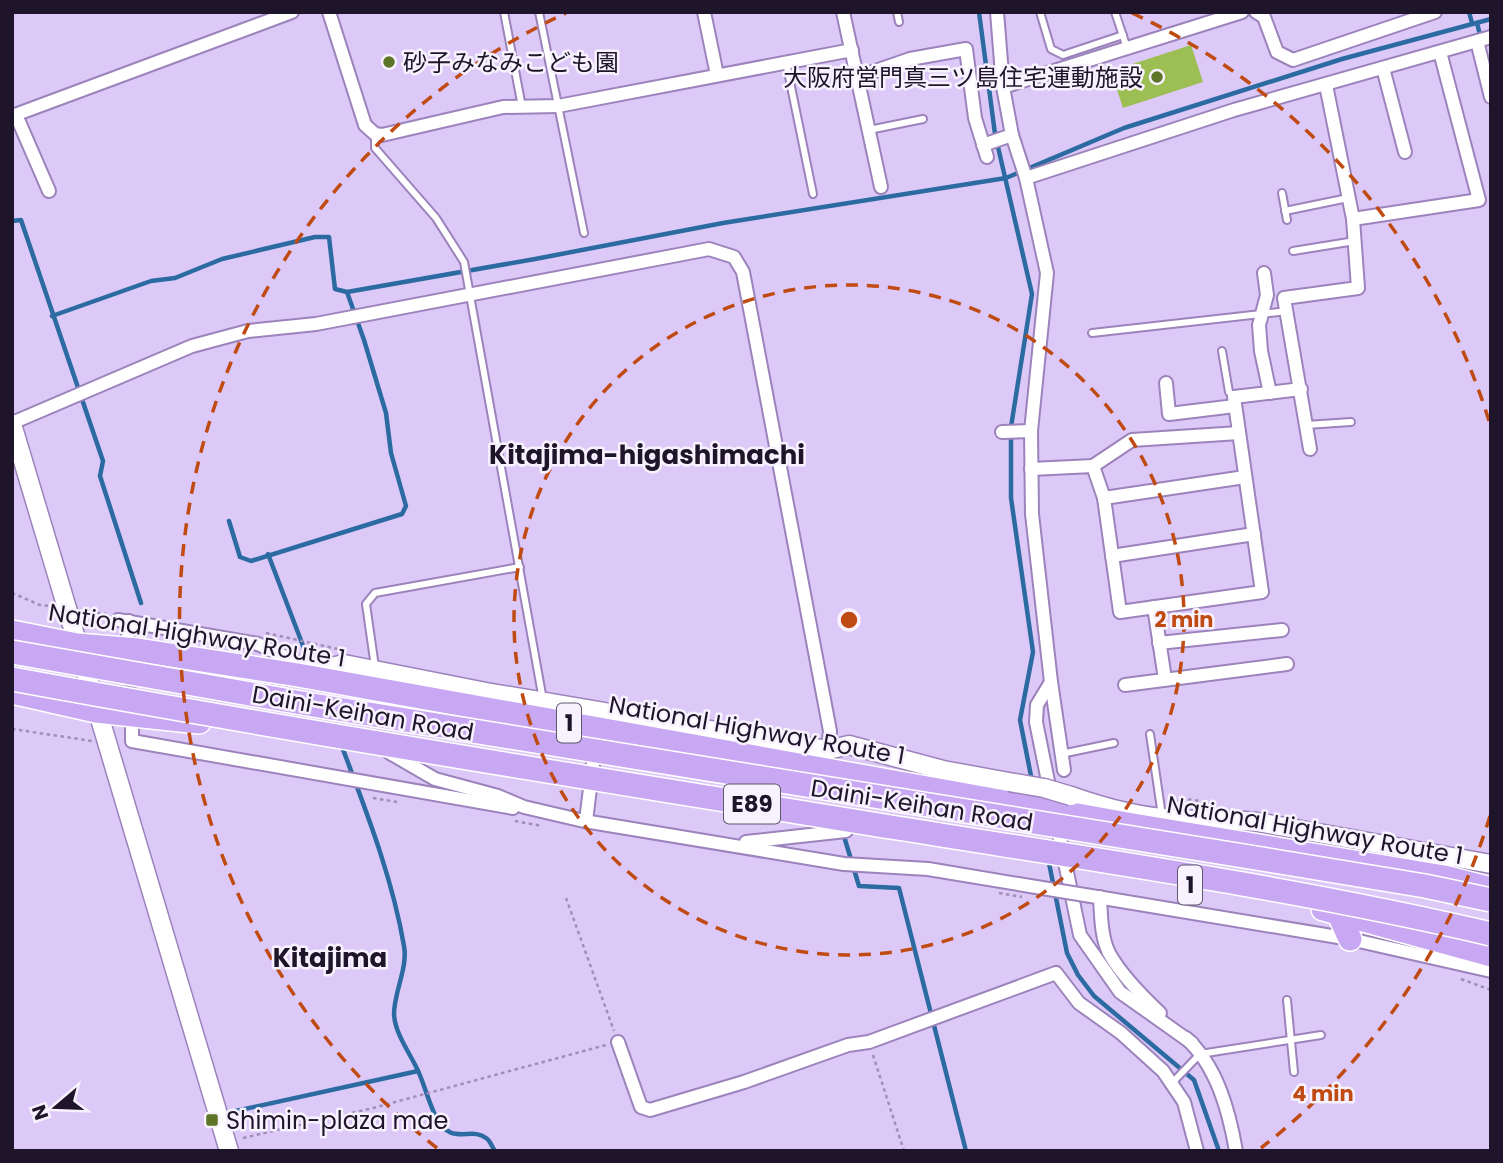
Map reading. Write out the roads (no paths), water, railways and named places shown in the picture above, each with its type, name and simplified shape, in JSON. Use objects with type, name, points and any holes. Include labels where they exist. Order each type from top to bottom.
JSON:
[{"type":"highway","name":"National Highway Route 1","points":[[12,632],[77,645],[138,650],[486,700],[850,774],[1050,806],[1444,877],[1491,889]]},
{"type":"highway","name":"Daini-Keihan Road","points":[[12,652],[313,705],[1425,886],[1491,900]]},
{"type":"highway","name":"Daini-Keihan Road","points":[[12,679],[646,787],[1261,887],[1491,934]]},
{"type":"highway","name":"1","points":[[12,692],[96,711],[239,726],[390,753],[732,803],[846,831],[1054,862],[1338,912],[1491,954]]},
{"type":"highway","points":[[1338,912],[1350,940]]},
{"type":"street","points":[[49,191],[14,116],[292,12]]},
{"type":"street","points":[[329,12],[365,125],[375,134],[382,135],[503,107],[558,106],[852,50]]},
{"type":"street","points":[[704,12],[717,75]]},
{"type":"street","points":[[843,12],[881,187]]},
{"type":"street","points":[[997,12],[1003,87],[1012,135],[1026,178],[1047,273],[1031,431],[1032,514],[1064,770]]},
{"type":"street","points":[[1003,87],[1242,12]]},
{"type":"street","points":[[1256,12],[1264,17],[1277,52],[1293,60],[1435,12]]},
{"type":"street","points":[[1026,178],[1234,110],[1491,37]]},
{"type":"street","points":[[1477,41],[1491,97]]},
{"type":"street","points":[[858,77],[910,59],[966,49],[973,105],[985,151],[1012,135]]},
{"type":"street","points":[[1353,219],[1479,200],[1440,52]]},
{"type":"street","points":[[1383,68],[1405,152]]},
{"type":"street","points":[[1310,449],[1284,298],[1359,288],[1353,219],[1326,85]]},
{"type":"street","points":[[227,1146],[12,424],[192,346],[248,331],[316,324],[709,249],[734,257],[743,272],[830,731],[830,748],[848,765],[850,774]]},
{"type":"street","points":[[1264,273],[1267,295],[1259,324],[1261,351],[1270,393]]},
{"type":"street","points":[[1166,383],[1169,414],[1301,389]]},
{"type":"street","points":[[1093,466],[1104,498],[1120,612],[1262,592],[1234,402]]},
{"type":"street","points":[[1002,432],[1031,431]]},
{"type":"street","points":[[1031,469],[1093,466],[1132,440],[1239,433]]},
{"type":"street","points":[[1104,498],[1245,477]]},
{"type":"street","points":[[1112,556],[1254,534]]},
{"type":"street","points":[[1154,607],[1165,680]]},
{"type":"street","points":[[128,636],[124,620],[258,644],[311,675],[344,664],[486,700],[544,702],[830,748],[849,745],[943,770],[1044,788],[1050,806]]},
{"type":"street","points":[[1159,643],[1282,630]]},
{"type":"street","points":[[1125,685],[1287,664]]},
{"type":"street","points":[[1051,682],[1037,705],[1036,722],[1050,806],[1054,862],[1080,935],[1120,992],[1192,1043]]},
{"type":"street","points":[[486,700],[487,715],[505,721],[584,730],[596,745],[586,821]]},
{"type":"street","points":[[132,725],[132,741],[485,804],[524,807]]},
{"type":"street","points":[[390,753],[435,779],[498,796],[524,807],[586,821],[848,864],[928,869],[1350,940],[1491,971]]},
{"type":"street","points":[[1050,806],[1159,818],[1229,819],[1491,864]]},
{"type":"street","points":[[731,844],[846,831]]},
{"type":"street","points":[[1280,849],[1345,838]]},
{"type":"street","points":[[1096,897],[1108,951],[1122,972],[1149,1003],[1192,1043],[1198,1057],[1211,1068],[1230,1119],[1236,1151]]},
{"type":"street","points":[[618,1042],[641,1107],[650,1110],[744,1082],[848,1045],[869,1042],[1056,973],[1079,1003],[1176,1080],[1197,1151]]},
{"type":"lane","points":[[505,12],[522,107]]},
{"type":"lane","points":[[539,12],[584,233]]},
{"type":"lane","points":[[897,12],[899,22]]},
{"type":"lane","points":[[1040,12],[1051,50],[1063,55],[1123,35]]},
{"type":"lane","points":[[1115,12],[1127,48]]},
{"type":"lane","points":[[786,62],[813,194]]},
{"type":"lane","points":[[869,130],[923,120]]},
{"type":"lane","points":[[375,134],[375,148],[436,218],[464,262],[544,702]]},
{"type":"lane","points":[[1282,193],[1287,220]]},
{"type":"lane","points":[[1285,211],[1349,198]]},
{"type":"lane","points":[[1293,251],[1355,241]]},
{"type":"lane","points":[[1093,333],[1287,310]]},
{"type":"lane","points":[[1222,351],[1229,393],[1234,402]]},
{"type":"lane","points":[[1306,425],[1351,422]]},
{"type":"lane","points":[[376,670],[366,604],[375,593],[520,568]]},
{"type":"lane","points":[[1150,734],[1161,808],[1159,818]]},
{"type":"lane","points":[[1061,754],[1114,743]]},
{"type":"lane","points":[[1287,1000],[1294,1072]]},
{"type":"lane","points":[[1176,1080],[1198,1057],[1321,1035]]},
{"type":"waterway","points":[[979,12],[995,134],[1032,294],[1011,427],[1011,498],[1033,652],[1020,720],[1032,781]]},
{"type":"waterway","points":[[1469,12],[1472,23]]},
{"type":"waterway","points":[[52,316],[151,281],[175,278],[222,259],[315,237],[329,237],[335,289],[347,292],[723,223],[1006,178],[1124,128],[1342,59],[1491,19]]},
{"type":"waterway","points":[[1477,23],[1481,39]]},
{"type":"waterway","points":[[12,221],[21,220],[103,461],[100,476],[141,603]]},
{"type":"waterway","points":[[229,521],[240,557],[251,561],[402,514],[406,506],[391,453],[386,413],[347,292]]},
{"type":"waterway","points":[[268,554],[310,664]]},
{"type":"waterway","points":[[341,744],[369,819],[399,920],[405,954],[394,1014],[397,1029],[442,1126],[454,1134],[480,1135],[489,1140],[495,1151]]},
{"type":"waterway","points":[[843,833],[859,886],[899,888],[966,1151]]},
{"type":"waterway","points":[[1048,858],[1067,953],[1078,975],[1094,996],[1194,1080],[1219,1151]]},
{"type":"waterway","points":[[222,1114],[418,1071]]},
{"type":"tunnel","points":[[129,644],[131,706]]},
{"type":"place","name":"砂子みなみこども園","points":[[389,62]]},
{"type":"place","name":"大阪府営門真三ツ島住宅運動施設","points":[[1157,77]]},
{"type":"place","name":"Shimin-plaza mae","points":[[212,1120]]},
{"type":"district","name":"Kitajima-higashimachi","points":[[647,455]]},
{"type":"district","name":"Kitajima","points":[[330,958]]}]
